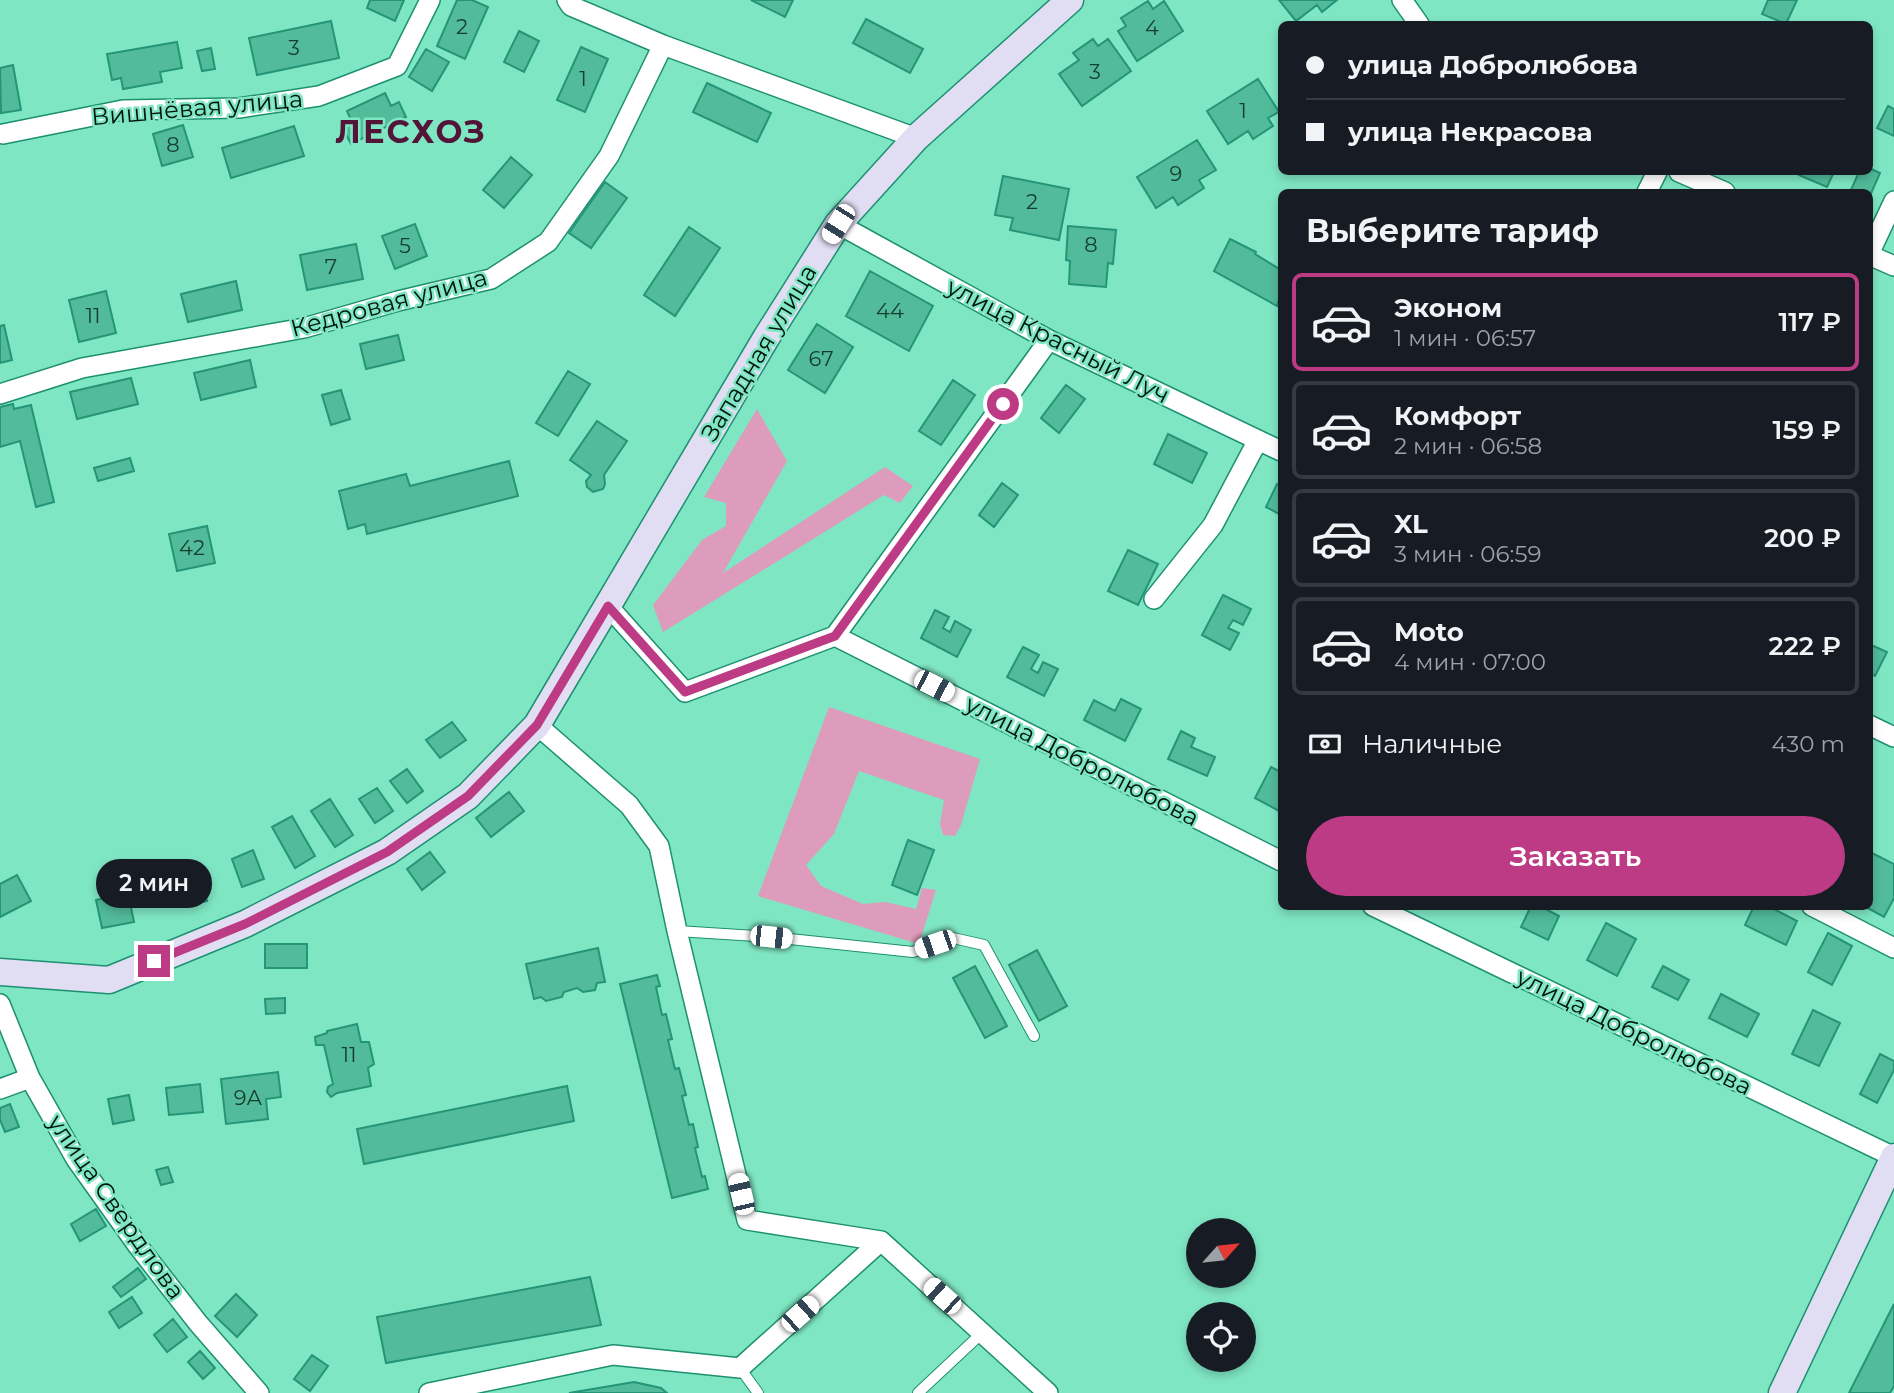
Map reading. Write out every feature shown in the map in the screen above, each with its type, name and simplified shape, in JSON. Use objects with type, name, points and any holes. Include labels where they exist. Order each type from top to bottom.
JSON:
[{"type":"street","name":"Вишнёвая улица","points":[[3,134],[123,110],[239,108],[318,96],[397,66],[430,0]]},
{"type":"street","points":[[567,0],[571,6],[663,45],[916,138]]},
{"type":"street","name":"Западная улица","points":[[0,972],[108,980],[245,924],[387,852],[468,796],[537,725],[766,338],[838,224],[916,138],[1070,0]]},
{"type":"street","points":[[1402,0],[1417,21]]},
{"type":"street","name":"Кедровая улица","points":[[0,394],[82,368],[304,328],[491,279],[548,242],[609,156],[663,45]]},
{"type":"street","points":[[1686,175],[1718,189]]},
{"type":"street","points":[[1873,246],[1894,201]]},
{"type":"street","name":"улица Красный Луч","points":[[838,224],[1049,340],[1278,450]]},
{"type":"street","points":[[1873,257],[1894,266]]},
{"type":"street","points":[[608,606],[685,692],[835,636],[1049,340]]},
{"type":"street","points":[[1154,599],[1213,525],[1258,440]]},
{"type":"street","name":"улица Добролюбова","points":[[835,636],[1278,859]]},
{"type":"street","points":[[537,725],[629,805],[659,846],[747,1220],[881,1241],[1048,1393]]},
{"type":"street","points":[[1873,727],[1894,737]]},
{"type":"street","name":"улица Добролюбова","points":[[1381,910],[1894,1157]]},
{"type":"street","points":[[1820,910],[1894,948]]},
{"type":"street","name":"улица Свердлова","points":[[0,1004],[30,1079],[76,1159],[138,1246],[254,1392]]},
{"type":"street","points":[[0,1089],[30,1079]]},
{"type":"street","points":[[1783,1393],[1894,1157]]},
{"type":"street","points":[[429,1393],[613,1355],[740,1368],[881,1241]]},
{"type":"lane","points":[[677,931],[771,937],[913,952],[953,938],[984,945],[1034,1036]]},
{"type":"lane","points":[[918,1393],[982,1333]]},
{"type":"lane","points":[[740,1368],[758,1393]]},
{"type":"shaded area","points":[[757,409],[787,461],[723,573],[885,467],[913,486],[900,503],[884,495],[663,632],[653,605],[702,540],[726,526],[726,503],[704,497]]},
{"type":"shaded area","points":[[829,707],[980,759],[961,825],[955,836],[943,835],[940,824],[944,800],[859,771],[834,834],[806,865],[821,886],[863,904],[885,902],[916,909],[922,888],[936,890],[919,944],[758,896]]},
{"type":"building","points":[[370,0],[404,0],[395,21],[367,8]]},
{"type":"building","points":[[457,0],[472,0],[488,7],[465,59],[437,46]]},
{"type":"building","points":[[751,0],[793,0],[785,17]]},
{"type":"building","points":[[1279,0],[1337,0],[1322,12],[1317,5],[1296,21]]},
{"type":"building","points":[[1768,0],[1797,0],[1787,21],[1779,21],[1762,14]]},
{"type":"building","points":[[1148,1],[1153,9],[1164,1],[1183,31],[1137,61],[1118,31],[1126,26],[1121,18]]},
{"type":"building","points":[[866,19],[923,49],[910,73],[853,43]]},
{"type":"building","points":[[331,21],[339,58],[257,75],[249,38]]},
{"type":"building","points":[[519,31],[539,41],[524,72],[504,62]]},
{"type":"building","points":[[1093,39],[1098,46],[1108,39],[1131,71],[1082,106],[1059,74],[1079,60],[1073,53]]},
{"type":"building","points":[[177,42],[182,68],[160,72],[162,82],[123,89],[121,78],[112,80],[107,54]]},
{"type":"building","points":[[581,47],[608,59],[585,112],[557,100]]},
{"type":"building","points":[[211,48],[215,69],[202,71],[197,51]]},
{"type":"building","points":[[426,49],[449,62],[432,91],[409,77]]},
{"type":"building","points":[[13,65],[21,110],[1,113],[0,68]]},
{"type":"building","points":[[1258,79],[1278,113],[1268,118],[1273,126],[1253,139],[1248,131],[1228,144],[1207,111]]},
{"type":"building","points":[[707,83],[771,113],[757,142],[693,112]]},
{"type":"building","points":[[385,93],[391,106],[399,102],[406,117],[351,144],[342,127],[352,122],[347,111]]},
{"type":"building","points":[[1888,106],[1894,109],[1894,136],[1877,128]]},
{"type":"building","points":[[183,125],[193,157],[162,166],[153,134]]},
{"type":"building","points":[[294,126],[304,156],[231,178],[222,148]]},
{"type":"building","points":[[1197,140],[1216,170],[1199,180],[1204,188],[1178,205],[1173,197],[1156,208],[1137,177]]},
{"type":"building","points":[[511,157],[532,175],[504,208],[483,190]]},
{"type":"building","points":[[1873,170],[1880,173],[1873,189],[1851,189],[1858,175],[1873,175]]},
{"type":"building","points":[[1799,175],[1833,175],[1827,187]]},
{"type":"building","points":[[1003,176],[1069,189],[1059,240],[1010,230],[1013,218],[995,215]]},
{"type":"building","points":[[605,182],[627,198],[591,248],[569,233]]},
{"type":"building","points":[[415,224],[427,256],[395,269],[382,236]]},
{"type":"building","points":[[1068,226],[1116,230],[1113,264],[1108,263],[1106,287],[1069,284],[1070,261],[1066,260]]},
{"type":"building","points":[[689,227],[720,248],[675,316],[644,295]]},
{"type":"building","points":[[1230,239],[1256,252],[1255,254],[1278,268],[1277,306],[1214,271]]},
{"type":"building","points":[[356,244],[363,279],[307,290],[300,255]]},
{"type":"building","points":[[870,271],[933,306],[909,351],[846,316]]},
{"type":"building","points":[[236,281],[242,310],[188,322],[181,294]]},
{"type":"building","points":[[106,291],[116,333],[79,342],[69,300]]},
{"type":"building","points":[[817,324],[853,347],[825,393],[788,370]]},
{"type":"building","points":[[4,325],[12,360],[0,363],[0,326]]},
{"type":"building","points":[[398,335],[404,360],[366,369],[360,344]]},
{"type":"building","points":[[250,360],[256,387],[201,400],[194,373]]},
{"type":"building","points":[[568,371],[590,384],[558,436],[536,423]]},
{"type":"building","points":[[131,378],[138,404],[77,419],[70,392]]},
{"type":"building","points":[[953,380],[975,395],[941,445],[919,431]]},
{"type":"building","points":[[1066,385],[1085,399],[1059,433],[1041,418]]},
{"type":"building","points":[[341,390],[350,419],[331,425],[322,395]]},
{"type":"building","points":[[13,404],[14,409],[31,405],[54,502],[36,507],[20,441],[0,447],[0,407]]},
{"type":"building","points":[[597,421],[627,441],[604,475],[603,489],[593,492],[587,487],[586,481],[591,475],[570,460]]},
{"type":"building","points":[[1168,434],[1207,453],[1192,483],[1154,464]]},
{"type":"building","points":[[130,458],[134,471],[98,481],[94,468]]},
{"type":"building","points":[[509,461],[518,496],[367,534],[365,524],[348,529],[339,491],[406,474],[410,486]]},
{"type":"building","points":[[1002,483],[1018,495],[994,527],[979,515]]},
{"type":"building","points":[[1277,484],[1278,484],[1278,513],[1266,507]]},
{"type":"building","points":[[207,526],[215,563],[177,571],[169,534]]},
{"type":"building","points":[[1128,550],[1158,564],[1138,605],[1108,591]]},
{"type":"building","points":[[1223,595],[1251,609],[1243,625],[1233,620],[1228,628],[1239,633],[1230,650],[1202,635]]},
{"type":"building","points":[[935,610],[949,617],[943,628],[950,632],[955,621],[971,630],[957,657],[921,638]]},
{"type":"building","points":[[1873,646],[1887,652],[1875,676],[1873,675]]},
{"type":"building","points":[[1023,647],[1039,655],[1031,669],[1038,673],[1043,662],[1058,669],[1044,696],[1007,677]]},
{"type":"building","points":[[1121,699],[1141,709],[1125,741],[1084,720],[1094,700],[1115,711]]},
{"type":"building","points":[[452,722],[466,740],[440,758],[426,740]]},
{"type":"building","points":[[1181,731],[1195,738],[1191,747],[1215,757],[1207,776],[1168,759]]},
{"type":"building","points":[[1271,767],[1278,770],[1278,810],[1255,798]]},
{"type":"building","points":[[407,769],[423,791],[407,803],[390,781]]},
{"type":"building","points":[[377,788],[393,811],[375,823],[359,799]]},
{"type":"building","points":[[509,792],[524,811],[491,837],[476,818]]},
{"type":"building","points":[[330,799],[353,835],[335,847],[311,811]]},
{"type":"building","points":[[292,816],[315,856],[295,868],[272,827]]},
{"type":"building","points":[[908,840],[934,850],[917,895],[892,885]]},
{"type":"building","points":[[253,850],[264,879],[242,887],[232,859]]},
{"type":"building","points":[[430,852],[445,872],[422,890],[407,869]]},
{"type":"building","points":[[1873,854],[1894,864],[1894,898],[1884,917],[1871,910]]},
{"type":"building","points":[[199,869],[207,901],[187,906],[180,874]]},
{"type":"building","points":[[17,875],[31,901],[0,917],[0,884]]},
{"type":"building","points":[[128,893],[134,922],[102,928],[96,900]]},
{"type":"building","points":[[1529,910],[1548,910],[1559,916],[1548,940],[1521,927]]},
{"type":"building","points":[[1752,910],[1776,910],[1797,921],[1786,945],[1745,925]]},
{"type":"building","points":[[1606,923],[1636,939],[1617,976],[1587,960]]},
{"type":"building","points":[[1828,933],[1852,946],[1832,985],[1808,972]]},
{"type":"building","points":[[265,944],[307,944],[307,968],[265,968]]},
{"type":"building","points":[[598,948],[605,982],[597,983],[595,990],[583,992],[577,988],[564,992],[562,997],[546,1001],[541,997],[534,999],[526,964]]},
{"type":"building","points":[[1037,950],[1067,1006],[1039,1021],[1009,965]]},
{"type":"building","points":[[975,966],[1007,1026],[985,1038],[953,978]]},
{"type":"building","points":[[1663,966],[1689,980],[1678,1000],[1652,987]]},
{"type":"building","points":[[657,975],[660,986],[656,987],[662,1015],[666,1014],[672,1039],[668,1040],[675,1069],[679,1068],[686,1095],[682,1096],[689,1125],[693,1124],[698,1147],[695,1148],[708,1189],[672,1198],[620,984]]},
{"type":"building","points":[[1721,994],[1759,1014],[1747,1037],[1709,1018]]},
{"type":"building","points":[[285,998],[285,1013],[266,1014],[265,999]]},
{"type":"building","points":[[1813,1010],[1840,1023],[1819,1066],[1792,1054]]},
{"type":"building","points":[[357,1024],[361,1042],[369,1042],[374,1064],[368,1068],[371,1086],[337,1093],[331,1097],[327,1092],[328,1087],[333,1084],[324,1045],[316,1045],[315,1037],[327,1031]]},
{"type":"building","points":[[1880,1054],[1894,1061],[1894,1070],[1877,1103],[1860,1094]]},
{"type":"building","points":[[278,1072],[281,1097],[266,1099],[268,1119],[226,1124],[221,1079]]},
{"type":"building","points":[[200,1084],[203,1112],[169,1115],[166,1088]]},
{"type":"building","points":[[567,1086],[574,1121],[364,1164],[357,1129]]},
{"type":"building","points":[[129,1095],[134,1120],[113,1124],[108,1099]]},
{"type":"building","points":[[10,1104],[19,1127],[5,1132],[0,1120],[0,1108]]},
{"type":"building","points":[[168,1167],[173,1182],[161,1185],[156,1170]]},
{"type":"building","points":[[96,1209],[106,1226],[80,1241],[71,1224]]},
{"type":"building","points":[[138,1268],[146,1279],[121,1297],[113,1287]]},
{"type":"building","points":[[590,1277],[601,1325],[386,1363],[377,1317]]},
{"type":"building","points":[[236,1294],[257,1315],[237,1337],[215,1316]]},
{"type":"building","points":[[132,1297],[142,1313],[119,1328],[109,1312]]},
{"type":"building","points":[[1894,1304],[1894,1386],[1890,1393],[1849,1393]]},
{"type":"building","points":[[173,1319],[187,1337],[167,1352],[154,1335]]},
{"type":"building","points":[[200,1351],[215,1368],[203,1379],[188,1362]]},
{"type":"building","points":[[312,1355],[328,1366],[310,1391],[294,1379]]},
{"type":"building","points":[[634,1382],[661,1388],[667,1393],[569,1393]]},
{"type":"district","name":"ЛЕСХОЗ","points":[[411,132]]},
{"type":"route","points":[[154,961],[245,924],[387,852],[468,796],[537,725],[608,606],[685,692],[835,636],[1003,404]]}]
